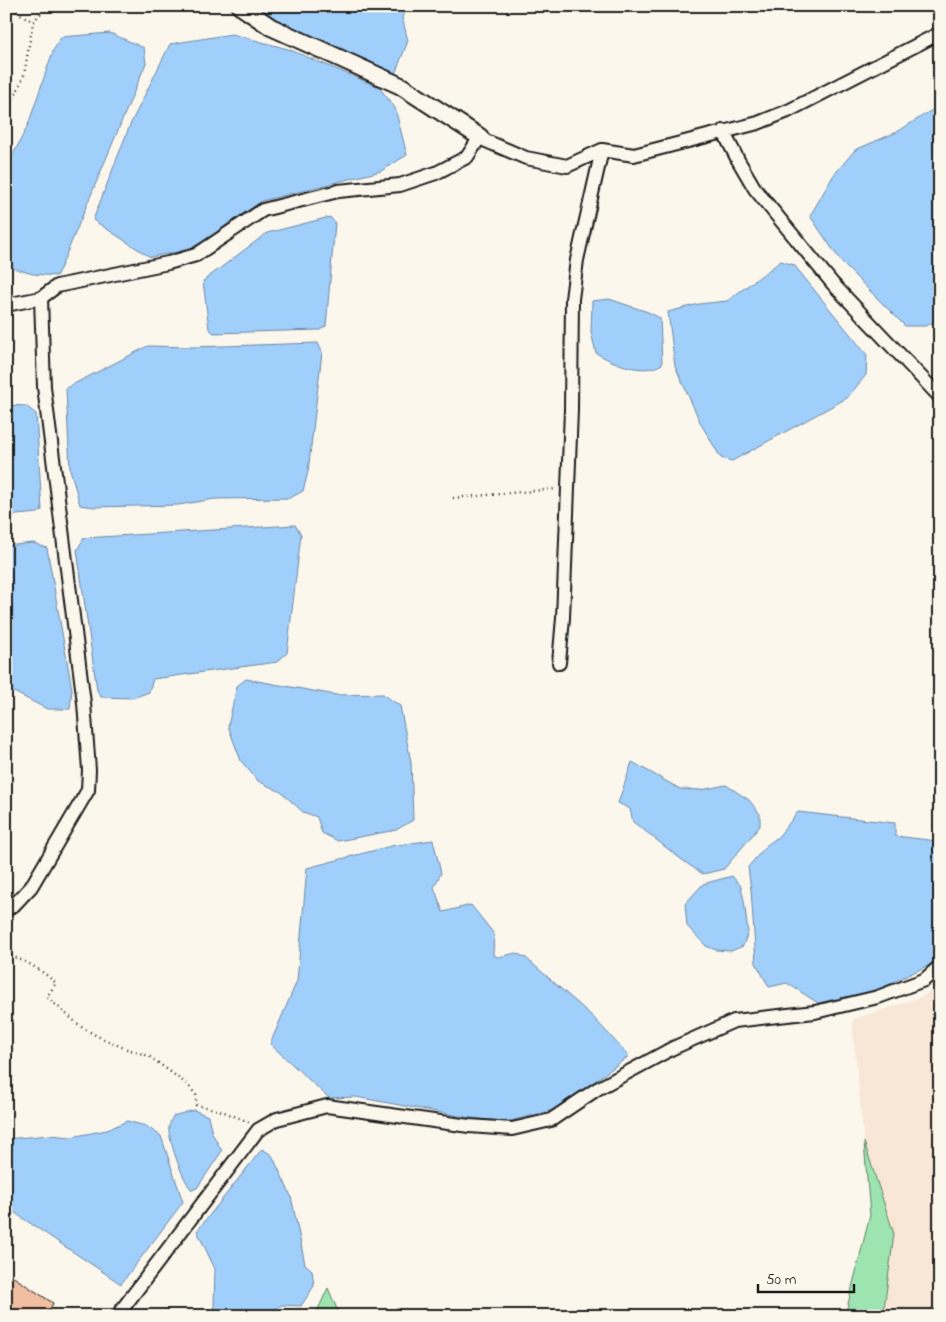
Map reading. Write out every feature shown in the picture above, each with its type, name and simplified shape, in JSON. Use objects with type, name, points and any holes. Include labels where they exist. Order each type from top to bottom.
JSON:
[{"type":"street","points":[[240,6],[271,27],[402,86],[486,141],[526,158],[568,166],[602,150],[634,155],[758,123],[788,111],[940,33]]},
{"type":"street","points":[[723,131],[755,188],[832,284],[940,397]]},
{"type":"street","points":[[6,305],[41,298],[57,286],[168,263],[196,255],[263,210],[338,191],[400,185],[436,173],[467,157],[480,137]]},
{"type":"street","points":[[559,664],[563,618],[571,410],[572,299],[577,260],[602,150]]},
{"type":"street","points":[[6,910],[14,905],[31,887],[88,790],[90,770],[44,387],[41,298]]},
{"type":"street","points":[[117,1316],[258,1130],[277,1120],[327,1106],[469,1126],[512,1129],[551,1120],[597,1089],[673,1048],[734,1021],[815,1012],[878,997],[924,980],[940,966]]},
{"type":"path","points":[[8,6],[33,22]]},
{"type":"path","points":[[6,117],[24,75],[33,22],[47,6]]},
{"type":"path","points":[[453,498],[567,488]]},
{"type":"path","points":[[937,595],[940,590]]},
{"type":"path","points":[[6,955],[17,958],[40,970],[56,983],[47,997],[80,1026],[124,1048],[149,1056],[188,1085],[196,1095],[196,1105],[219,1110],[247,1120],[258,1130]]},
{"type":"shaded area","points":[[940,983],[940,1316],[883,1316],[894,1234],[864,1142],[852,1020],[922,997]]},
{"type":"green space","points":[[864,1142],[894,1234],[883,1316],[845,1316],[870,1215]]},
{"type":"green space","points":[[328,1288],[340,1316],[315,1316]]},
{"type":"water","points":[[256,6],[408,6],[402,17],[408,41],[395,74],[380,70],[272,19]]},
{"type":"water","points":[[110,33],[144,48],[146,63],[61,267],[56,276],[33,274],[6,266],[6,169],[28,125],[53,51],[61,37]]},
{"type":"water","points":[[232,34],[288,49],[379,87],[395,108],[407,155],[381,171],[262,201],[230,222],[209,240],[182,251],[150,257],[93,220],[130,125],[170,44]]},
{"type":"water","points":[[940,105],[940,320],[925,326],[905,326],[842,263],[810,216],[833,176],[855,150],[897,132]]},
{"type":"water","points":[[330,217],[335,223],[326,326],[320,330],[214,333],[209,329],[203,281],[267,233]]},
{"type":"water","points":[[781,261],[794,265],[867,355],[866,375],[847,398],[732,461],[721,458],[701,424],[675,366],[668,312],[699,304],[727,301]]},
{"type":"water","points":[[609,299],[660,318],[662,364],[646,369],[628,367],[596,353],[591,332],[592,301]]},
{"type":"water","points":[[318,343],[322,352],[308,472],[303,491],[290,498],[215,499],[178,505],[94,507],[80,505],[70,469],[66,388],[148,346],[192,347]]},
{"type":"water","points":[[6,405],[26,406],[36,414],[42,510],[38,513],[6,516]]},
{"type":"water","points":[[295,525],[301,534],[287,653],[277,662],[153,679],[149,692],[133,698],[101,697],[97,690],[77,550],[84,538]]},
{"type":"water","points":[[33,543],[47,548],[72,689],[70,709],[47,709],[6,688],[6,546]]},
{"type":"water","points":[[246,679],[336,695],[383,694],[400,706],[411,762],[413,820],[396,830],[338,841],[322,833],[317,817],[303,812],[281,792],[258,781],[241,761],[228,726],[237,686]]},
{"type":"water","points":[[632,762],[680,789],[701,790],[726,785],[749,800],[760,814],[760,826],[724,869],[703,874],[633,822],[630,809],[618,803]]},
{"type":"water","points":[[798,812],[895,823],[895,836],[937,841],[940,831],[940,940],[935,962],[850,1003],[835,999],[818,1003],[787,983],[769,987],[756,963],[748,867],[767,845],[778,837]]},
{"type":"water","points":[[433,840],[441,873],[434,887],[443,912],[471,905],[494,934],[493,955],[498,957],[516,953],[526,958],[592,1016],[629,1056],[557,1109],[507,1122],[464,1117],[356,1097],[329,1098],[270,1044],[297,981],[307,868],[391,846]]},
{"type":"water","points":[[732,876],[741,886],[748,932],[743,946],[731,951],[716,950],[706,946],[687,926],[685,904],[703,884]]},
{"type":"water","points":[[194,1110],[208,1116],[212,1133],[222,1151],[197,1188],[192,1190],[184,1178],[172,1145],[169,1129],[173,1116]]},
{"type":"water","points":[[127,1121],[146,1126],[161,1136],[183,1202],[121,1284],[6,1207],[6,1139],[50,1135],[71,1137],[107,1130]]},
{"type":"water","points":[[262,1149],[272,1155],[291,1196],[305,1264],[312,1270],[314,1286],[301,1306],[282,1305],[261,1316],[218,1316],[214,1306],[215,1269],[197,1231]]},
{"type":"building","points":[[6,1272],[53,1303],[47,1316],[6,1316]]}]
